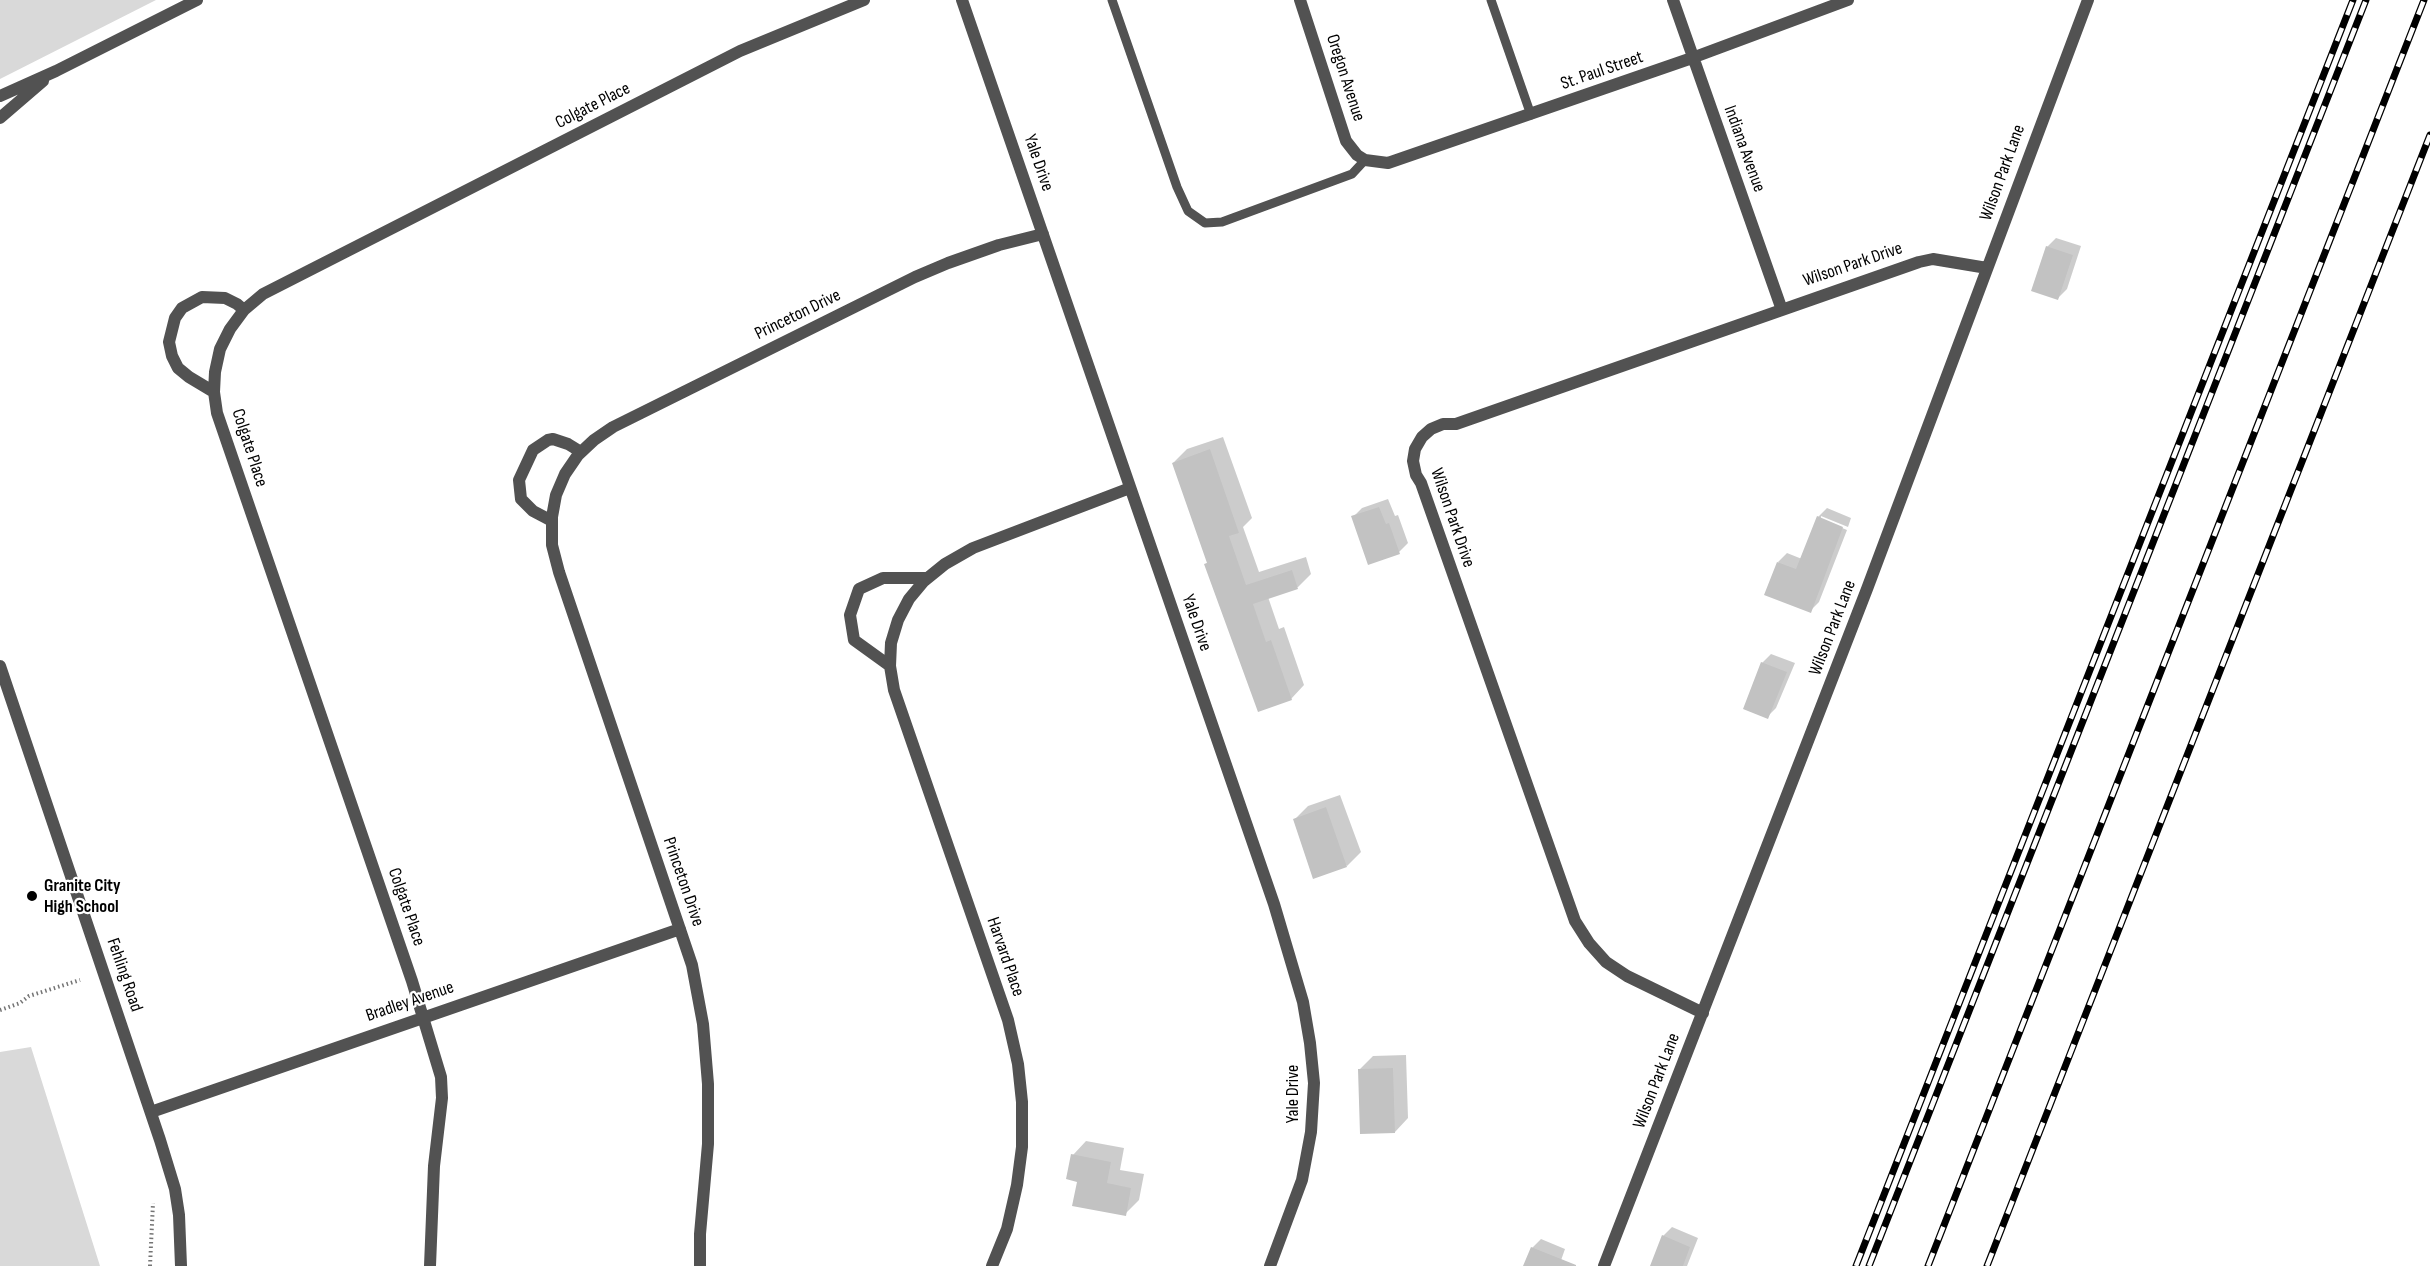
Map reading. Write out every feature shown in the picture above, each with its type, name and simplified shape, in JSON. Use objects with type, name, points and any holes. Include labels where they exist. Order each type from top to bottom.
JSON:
[{"type":"street","points":[[0,96],[56,71],[197,0]]},
{"type":"street","name":"Colgate Place","points":[[430,1266],[434,1166],[442,1098],[441,1077],[423,1016],[218,413],[214,392],[215,372],[220,350],[230,329],[244,310],[263,294],[740,51],[864,0]]},
{"type":"street","name":"Yale Drive","points":[[962,0],[1274,904],[1303,1002],[1314,1083],[1311,1132],[1302,1180],[1270,1266]]},
{"type":"street","name":"Oregon Avenue","points":[[1300,0],[1347,141],[1350,148],[1365,160]]},
{"type":"street","name":"Indiana Avenue","points":[[1673,0],[1782,310]]},
{"type":"street","name":"St. Paul Street","points":[[1365,160],[1388,163],[1531,116],[1848,0]]},
{"type":"street","name":"Wilson Park Lane","points":[[1604,1266],[1867,589],[2088,0]]},
{"type":"street","points":[[0,118],[56,71]]},
{"type":"street","name":"Princeton Drive","points":[[700,1266],[700,1234],[708,1144],[708,1084],[703,1024],[692,965],[559,572],[552,545],[552,521],[556,495],[565,474],[581,452],[613,427],[915,277],[999,245],[1043,234]]},
{"type":"street","name":"Wilson Park Drive","points":[[1703,1013],[1613,967],[1588,943],[1575,921],[1421,483],[1416,475],[1413,461],[1415,449],[1422,437],[1431,429],[1443,424],[1456,424],[1919,262],[1933,259],[1987,268]]},
{"type":"street","points":[[214,392],[178,368],[169,342],[175,318],[182,308],[202,297],[225,298],[244,310]]},
{"type":"street","points":[[552,521],[532,512],[521,499],[519,480],[533,450],[548,440],[568,444],[581,452]]},
{"type":"street","name":"Harvard Place","points":[[992,1266],[1007,1229],[1017,1185],[1022,1136],[1022,1102],[1018,1064],[1008,1020],[894,690],[890,666],[891,643],[898,620],[909,599],[927,578],[945,564],[973,548],[1130,488]]},
{"type":"street","points":[[890,666],[854,640],[850,615],[859,589],[883,578],[927,578]]},
{"type":"street","name":"Fehling Road","points":[[0,666],[175,1189],[181,1235],[181,1266]]},
{"type":"street","name":"Bradley Avenue","points":[[151,1112],[423,1016],[680,929]]},
{"type":"lane","points":[[1112,0],[1188,211],[1205,223],[1222,222],[1352,174],[1365,160]]},
{"type":"lane","points":[[1491,0],[1531,116]]},
{"type":"path","points":[[0,1010],[20,1003],[29,996],[80,980]]},
{"type":"path","points":[[150,1266],[153,1203]]},
{"type":"shaded area","points":[[0,0],[156,0],[0,79]]},
{"type":"shaded area","points":[[31,1047],[100,1266],[0,1266],[0,1052]]},
{"type":"building","points":[[2046,246],[2073,255],[2058,300],[2031,291]]},
{"type":"building","points":[[1210,449],[1239,533],[1229,536],[1246,585],[1292,570],[1298,589],[1253,604],[1266,642],[1271,640],[1292,700],[1258,712],[1204,564],[1207,563],[1172,463]]},
{"type":"building","points":[[1379,507],[1386,524],[1389,523],[1400,554],[1368,565],[1351,516]]},
{"type":"building","points":[[1817,516],[1843,527],[1811,613],[1764,595],[1777,562],[1796,569]]},
{"type":"building","points":[[1761,662],[1787,672],[1768,719],[1743,709]]},
{"type":"building","points":[[1326,807],[1347,867],[1313,879],[1293,819]]},
{"type":"building","points":[[1393,1068],[1395,1133],[1360,1134],[1358,1069]]},
{"type":"building","points":[[1071,1154],[1111,1162],[1107,1183],[1131,1188],[1126,1216],[1072,1206],[1077,1182],[1066,1179]]},
{"type":"building","points":[[1662,1235],[1690,1247],[1683,1266],[1650,1266]]},
{"type":"building","points":[[1531,1247],[1576,1265],[1576,1266],[1523,1266]]},
{"type":"railway","points":[[1856,1266],[2353,0]]},
{"type":"railway","points":[[1869,1266],[2366,0]]},
{"type":"railway","points":[[1928,1266],[2424,0]]},
{"type":"railway","points":[[1987,1266],[2430,135]]},
{"type":"place","name":"Granite City High School","points":[[32,896]]}]
